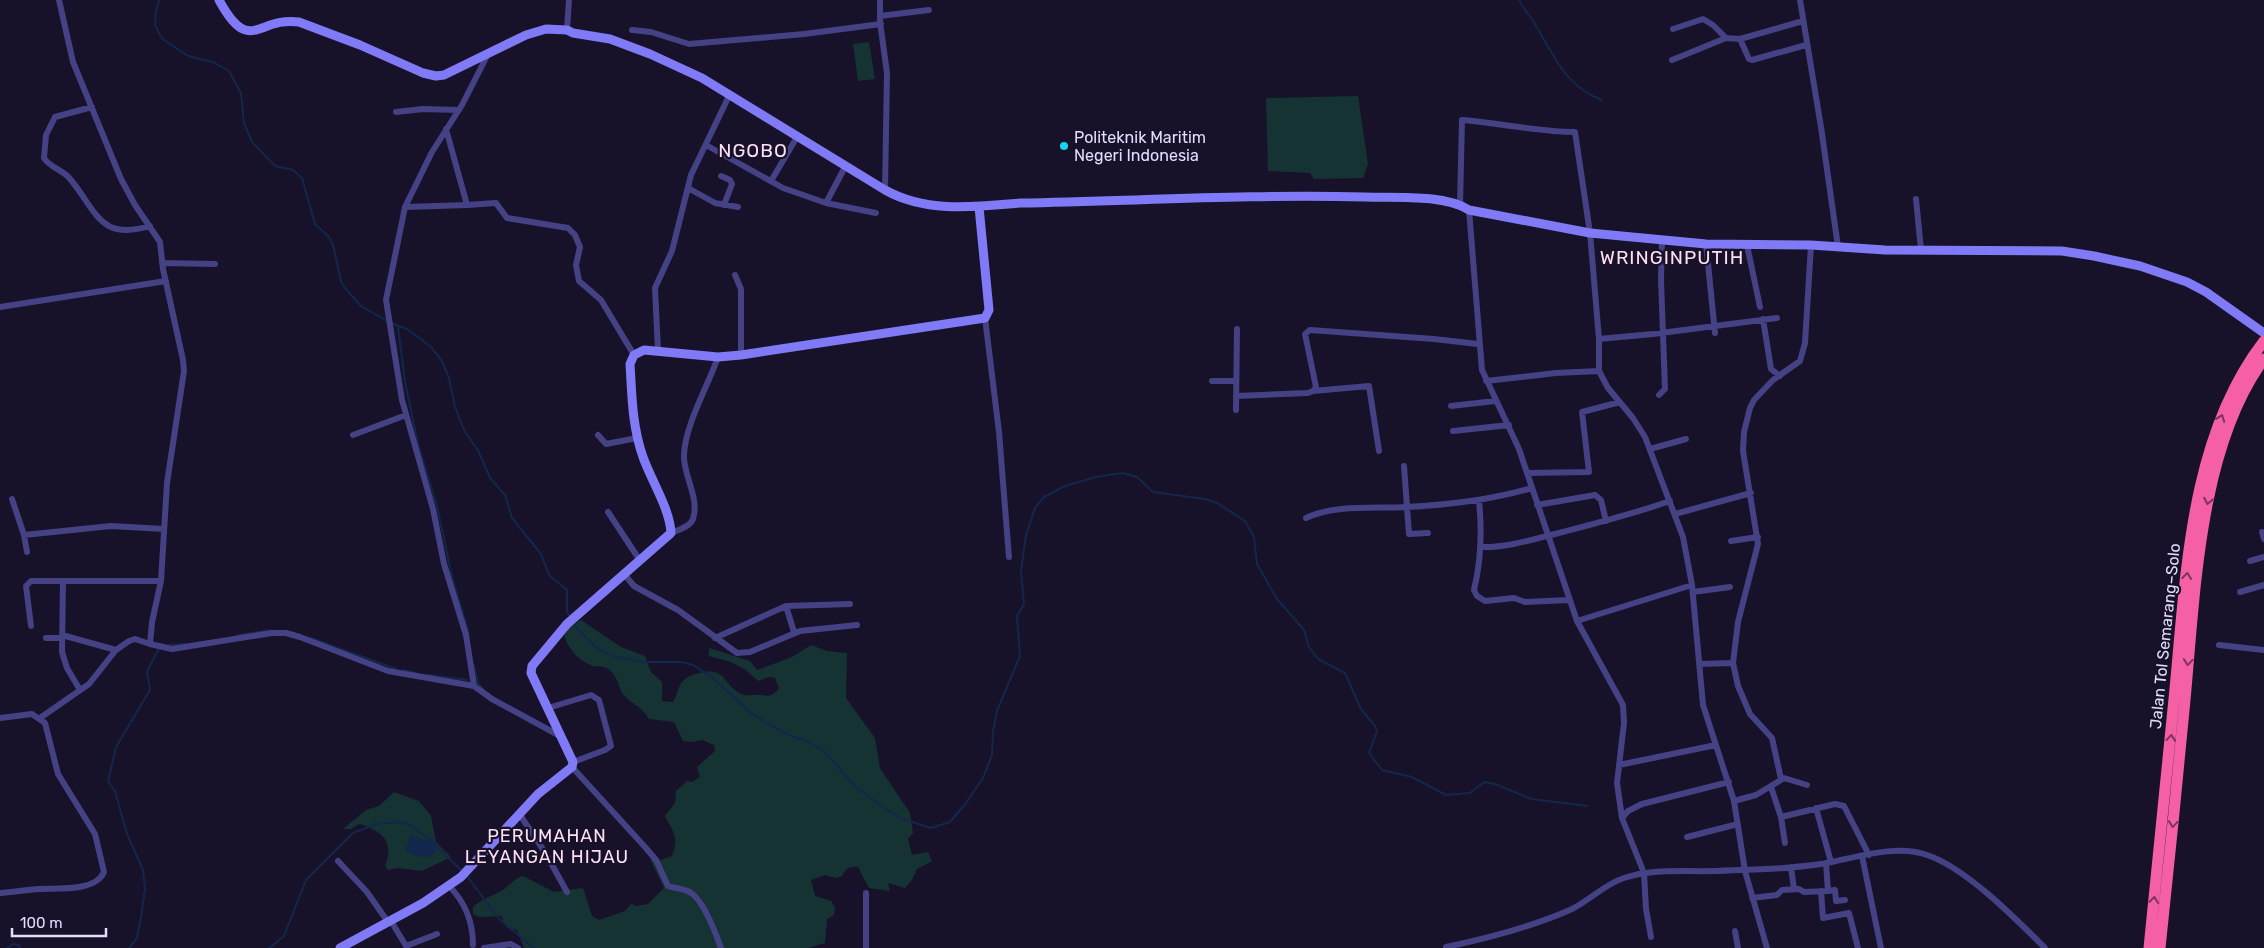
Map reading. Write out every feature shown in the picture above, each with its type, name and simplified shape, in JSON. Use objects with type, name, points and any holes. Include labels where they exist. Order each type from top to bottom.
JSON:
[{"type":"highway","name":"Jalan Tol Semarang–Solo","points":[[2150,948],[2187,572],[2197,506],[2208,455],[2223,412],[2242,374],[2264,341]]},
{"type":"highway","name":"Jalan Tol Semarang–Solo","points":[[2160,948],[2193,613],[2206,512],[2214,471],[2226,434],[2241,399],[2264,359]]},
{"type":"main road","points":[[218,0],[232,22],[246,30],[262,29],[290,21],[299,22],[428,75],[444,74],[534,32],[546,29],[568,30],[573,33],[626,43],[694,74],[885,190],[908,201],[922,204],[943,207],[1295,195],[1397,198],[1460,204],[1469,210],[1590,233],[1706,244],[1812,245],[1922,250],[2062,251],[2132,264],[2179,278],[2198,288],[2264,333]]},
{"type":"main road","points":[[340,948],[449,886],[461,877],[538,794],[572,765],[531,669],[536,660],[567,624],[639,559],[666,539],[670,533],[669,519],[637,438],[631,391],[630,364],[634,355],[644,350],[718,357],[742,355],[985,318],[988,310],[979,206]]},
{"type":"street","points":[[59,0],[70,53],[121,179],[135,205],[160,242],[162,263],[175,316],[184,370],[168,483],[161,581],[152,622],[150,644]]},
{"type":"street","points":[[568,30],[569,0]]},
{"type":"street","points":[[880,0],[880,16],[887,73],[885,190]]},
{"type":"street","points":[[1800,0],[1821,126],[1838,247]]},
{"type":"street","points":[[880,16],[929,10]]},
{"type":"street","points":[[1673,29],[1703,19],[1713,25],[1726,38]]},
{"type":"street","points":[[1672,60],[1726,38],[1740,39],[1802,20]]},
{"type":"street","points":[[632,30],[651,32],[689,44],[804,34],[881,24]]},
{"type":"street","points":[[1740,39],[1749,59],[1752,60],[1806,45]]},
{"type":"street","points":[[474,686],[466,635],[444,564],[433,509],[406,415],[386,300],[405,207],[432,152],[459,110],[488,54]]},
{"type":"street","points":[[658,351],[655,288],[672,251],[691,175],[729,96]]},
{"type":"street","points":[[92,107],[55,117],[46,135],[44,158],[71,179],[97,216],[110,227],[129,231],[150,226]]},
{"type":"street","points":[[396,112],[423,109],[459,110]]},
{"type":"street","points":[[1460,204],[1462,120],[1494,122],[1545,132],[1574,132],[1590,233],[1599,339],[1599,371],[1608,388],[1640,428],[1675,514],[1686,548],[1692,588],[1703,705],[1729,782],[1734,801],[1745,871],[1767,948]]},
{"type":"street","points":[[446,130],[467,205]]},
{"type":"street","points":[[771,182],[797,137]]},
{"type":"street","points":[[706,145],[771,182],[802,196],[876,213]]},
{"type":"street","points":[[826,203],[845,166]]},
{"type":"street","points":[[721,176],[730,180],[732,184],[724,205]]},
{"type":"street","points":[[688,188],[715,203],[738,207]]},
{"type":"street","points":[[1916,199],[1922,250]]},
{"type":"street","points":[[405,207],[496,203],[507,218],[561,226],[572,231],[580,246],[576,265],[579,281],[601,300],[634,355]]},
{"type":"street","points":[[1469,210],[1478,344],[1482,370],[1495,401],[1509,425],[1527,472],[1577,621],[1623,705],[1624,723],[1617,783],[1622,818],[1644,873],[1646,909],[1651,938]]},
{"type":"street","points":[[1659,395],[1665,389],[1661,280],[1662,240]]},
{"type":"street","points":[[1706,244],[1714,333]]},
{"type":"street","points":[[1747,245],[1760,307]]},
{"type":"street","points":[[1781,780],[1772,738],[1750,714],[1738,686],[1733,663],[1738,622],[1756,558],[1758,537],[1744,451],[1746,420],[1750,408],[1760,393],[1800,361],[1804,350],[1812,245]]},
{"type":"street","points":[[162,263],[215,264]]},
{"type":"street","points":[[735,276],[741,289],[742,355]]},
{"type":"street","points":[[0,307],[166,281]]},
{"type":"street","points":[[985,318],[999,432],[1009,557]]},
{"type":"street","points":[[1599,339],[1663,333],[1777,318]]},
{"type":"street","points":[[1762,320],[1769,365],[1780,376]]},
{"type":"street","points":[[1236,410],[1237,329]]},
{"type":"street","points":[[1313,391],[1316,387],[1306,334],[1310,330],[1434,338],[1478,344]]},
{"type":"street","points":[[670,533],[689,525],[693,519],[693,496],[684,456],[686,440],[718,357]]},
{"type":"street","points":[[1486,381],[1556,373],[1599,371]]},
{"type":"street","points":[[1212,380],[1236,381]]},
{"type":"street","points":[[1236,396],[1308,393],[1370,386],[1379,451]]},
{"type":"street","points":[[1451,406],[1495,401]]},
{"type":"street","points":[[1527,472],[1589,472],[1582,412],[1620,402]]},
{"type":"street","points":[[353,435],[406,415]]},
{"type":"street","points":[[1453,431],[1509,425]]},
{"type":"street","points":[[598,435],[606,444],[637,438]]},
{"type":"street","points":[[1650,449],[1686,439]]},
{"type":"street","points":[[1404,466],[1407,508],[1406,535],[1428,533]]},
{"type":"street","points":[[1306,518],[1315,513],[1363,508],[1407,508],[1479,500],[1532,488]]},
{"type":"street","points":[[1675,514],[1751,493]]},
{"type":"street","points":[[1537,505],[1595,495],[1601,500],[1606,521]]},
{"type":"street","points":[[12,499],[24,535],[27,552]]},
{"type":"street","points":[[1479,500],[1481,518],[1480,547],[1474,590],[1477,596],[1485,601],[1514,598],[1525,602],[1569,600]]},
{"type":"street","points":[[1480,547],[1494,548],[1547,536],[1606,521],[1670,501]]},
{"type":"street","points":[[608,512],[639,559]]},
{"type":"street","points":[[24,535],[111,526],[164,529]]},
{"type":"street","points":[[1730,541],[1758,537]]},
{"type":"street","points":[[2250,561],[2264,556]]},
{"type":"street","points":[[624,574],[634,586],[678,610],[737,653],[750,652],[794,632],[857,625]]},
{"type":"street","points":[[31,626],[26,584],[30,581],[161,581]]},
{"type":"street","points":[[63,581],[62,637],[64,659],[80,690]]},
{"type":"street","points":[[2240,592],[2264,585]]},
{"type":"street","points":[[1577,621],[1692,588],[1730,587]]},
{"type":"street","points":[[715,638],[786,606],[850,604]]},
{"type":"street","points":[[786,606],[794,632]]},
{"type":"street","points":[[40,718],[95,678],[116,650],[135,639],[162,648],[272,633],[286,633],[388,671],[474,686],[492,699],[560,736]]},
{"type":"street","points":[[46,638],[62,637],[116,650]]},
{"type":"street","points":[[2219,646],[2264,650]]},
{"type":"street","points":[[1699,664],[1733,663]]},
{"type":"street","points":[[548,708],[591,695],[599,700],[611,746],[572,765],[656,860],[668,886],[684,889],[694,895],[713,927],[721,948]]},
{"type":"street","points":[[0,718],[28,714],[40,718],[46,728],[51,754],[58,774],[95,834],[104,872],[94,882],[74,888],[0,893]]},
{"type":"street","points":[[1619,765],[1716,745]]},
{"type":"street","points":[[1734,801],[1756,795],[1786,778],[1807,785]]},
{"type":"street","points":[[1622,818],[1628,810],[1647,802],[1729,782]]},
{"type":"street","points":[[1772,787],[1781,818],[1785,843]]},
{"type":"street","points":[[1781,818],[1835,804],[1844,806],[1866,855],[1881,948]]},
{"type":"street","points":[[1816,808],[1822,826],[1828,863],[1823,918],[1849,913],[1858,948]]},
{"type":"street","points":[[520,814],[546,854],[567,892]]},
{"type":"street","points":[[1687,837],[1738,824]]},
{"type":"street","points":[[1446,947],[1534,924],[1574,908],[1614,882],[1644,873],[1745,871],[1828,863],[1866,855],[1914,851],[1934,857],[1985,891],[2045,948]]},
{"type":"street","points":[[338,861],[367,892],[406,946],[437,934]]},
{"type":"street","points":[[1791,867],[1794,889]]},
{"type":"street","points":[[449,886],[465,905],[473,929],[474,944]]},
{"type":"street","points":[[1752,898],[1777,895],[1782,890],[1794,889],[1804,892],[1835,890],[1836,901],[1845,900]]},
{"type":"street","points":[[866,893],[866,948]]},
{"type":"street","points":[[1735,931],[1738,948]]},
{"type":"street","points":[[484,948],[511,944],[518,948]]},
{"type":"green space","points":[[869,42],[875,79],[858,81],[853,44]]},
{"type":"green space","points":[[1358,96],[1368,164],[1363,178],[1314,179],[1310,173],[1268,171],[1266,98]]},
{"type":"green space","points":[[581,620],[621,647],[645,656],[651,672],[662,682],[662,701],[673,702],[681,683],[685,679],[708,672],[720,674],[735,690],[744,695],[771,695],[779,688],[775,678],[769,677],[758,681],[746,670],[731,662],[709,656],[709,648],[750,661],[757,670],[792,657],[811,645],[827,651],[847,653],[846,698],[875,738],[880,768],[910,813],[913,833],[908,839],[912,855],[928,852],[932,861],[917,869],[912,880],[905,888],[888,883],[890,891],[869,888],[858,867],[848,869],[842,876],[836,878],[825,875],[811,880],[815,896],[831,901],[835,907],[834,915],[827,919],[825,943],[808,948],[524,948],[517,930],[507,928],[501,916],[479,917],[473,914],[473,907],[476,904],[523,876],[554,892],[583,888],[592,916],[599,920],[625,911],[632,903],[635,906],[648,904],[664,888],[650,859],[661,860],[672,856],[675,844],[673,831],[665,816],[675,803],[676,791],[687,781],[692,782],[700,777],[697,767],[715,751],[714,745],[702,740],[683,741],[674,722],[649,719],[642,710],[624,695],[612,672],[603,667],[588,664],[575,654],[564,636],[570,627]]},
{"type":"green space","points":[[394,792],[419,801],[431,816],[436,842],[451,857],[422,871],[397,868],[388,870],[385,866],[388,857],[387,844],[380,834],[359,824],[351,829],[343,829],[366,810],[379,806]],"holes":[[[411,835],[427,842],[417,856],[406,851]]]},
{"type":"water","points":[[411,834],[427,842],[432,837],[437,844],[435,852],[428,858],[406,851]]},
{"type":"waterway","points":[[159,0],[155,25],[160,35],[164,40],[188,56],[213,62],[229,71],[241,93],[244,123],[252,142],[275,166],[293,170],[302,178],[315,224],[329,237],[333,245],[341,281],[345,288],[361,306],[387,321]]},
{"type":"waterway","points":[[1519,0],[1570,79],[1579,87],[1602,100]]},
{"type":"waterway","points":[[391,323],[407,329],[418,337],[431,347],[442,361],[449,378],[455,407],[465,432],[478,450],[490,478],[505,495],[512,518],[541,554],[549,575],[567,590],[567,612],[570,617]]},
{"type":"waterway","points":[[398,327],[405,382],[418,444],[437,506],[452,577],[469,633]]},
{"type":"waterway","points":[[574,623],[578,630],[597,648],[613,656],[643,662],[681,662],[693,665],[713,678],[752,714],[786,734],[808,742],[824,751],[856,787],[886,809],[903,819],[931,828],[950,822],[966,803],[983,778],[992,755],[993,731],[997,711],[1020,656],[1017,616],[1024,604],[1021,571],[1026,535],[1035,508],[1044,497],[1065,486],[1096,477],[1123,473],[1137,477],[1153,492],[1205,499],[1217,503],[1245,521],[1254,537],[1257,564],[1277,599],[1304,630],[1309,647],[1318,659],[1345,673],[1361,709],[1375,726],[1377,731],[1369,753],[1382,770],[1412,777],[1446,795],[1470,793],[1484,782],[1495,784],[1531,799],[1588,806]]},
{"type":"waterway","points":[[238,635],[270,630]]},
{"type":"waterway","points":[[311,638],[396,669]]},
{"type":"waterway","points":[[169,645],[186,644]]},
{"type":"waterway","points":[[129,948],[137,938],[141,917],[145,889],[143,870],[127,834],[115,791],[108,782],[116,747],[150,690],[147,672],[158,650],[162,648]]},
{"type":"waterway","points":[[474,665],[478,683],[484,690]]},
{"type":"waterway","points":[[403,670],[416,673]]},
{"type":"waterway","points":[[428,675],[468,680]]},
{"type":"waterway","points":[[269,948],[284,936],[306,880],[353,833],[376,824],[399,822],[411,825],[431,841]]},
{"type":"waterway","points":[[436,846],[461,870]]},
{"type":"waterway","points":[[467,876],[498,918],[534,948]]},
{"type":"waterway","points":[[7,948],[13,944],[19,945],[20,948]]},
{"type":"place","name":"Politeknik Maritim Negeri Indonesia","points":[[1064,146]]},
{"type":"district","name":"NGOBO","points":[[753,150]]},
{"type":"district","name":"WRINGINPUTIH","points":[[1672,257]]},
{"type":"district","name":"PERUMAHAN LEYANGAN HIJAU","points":[[547,846]]}]
